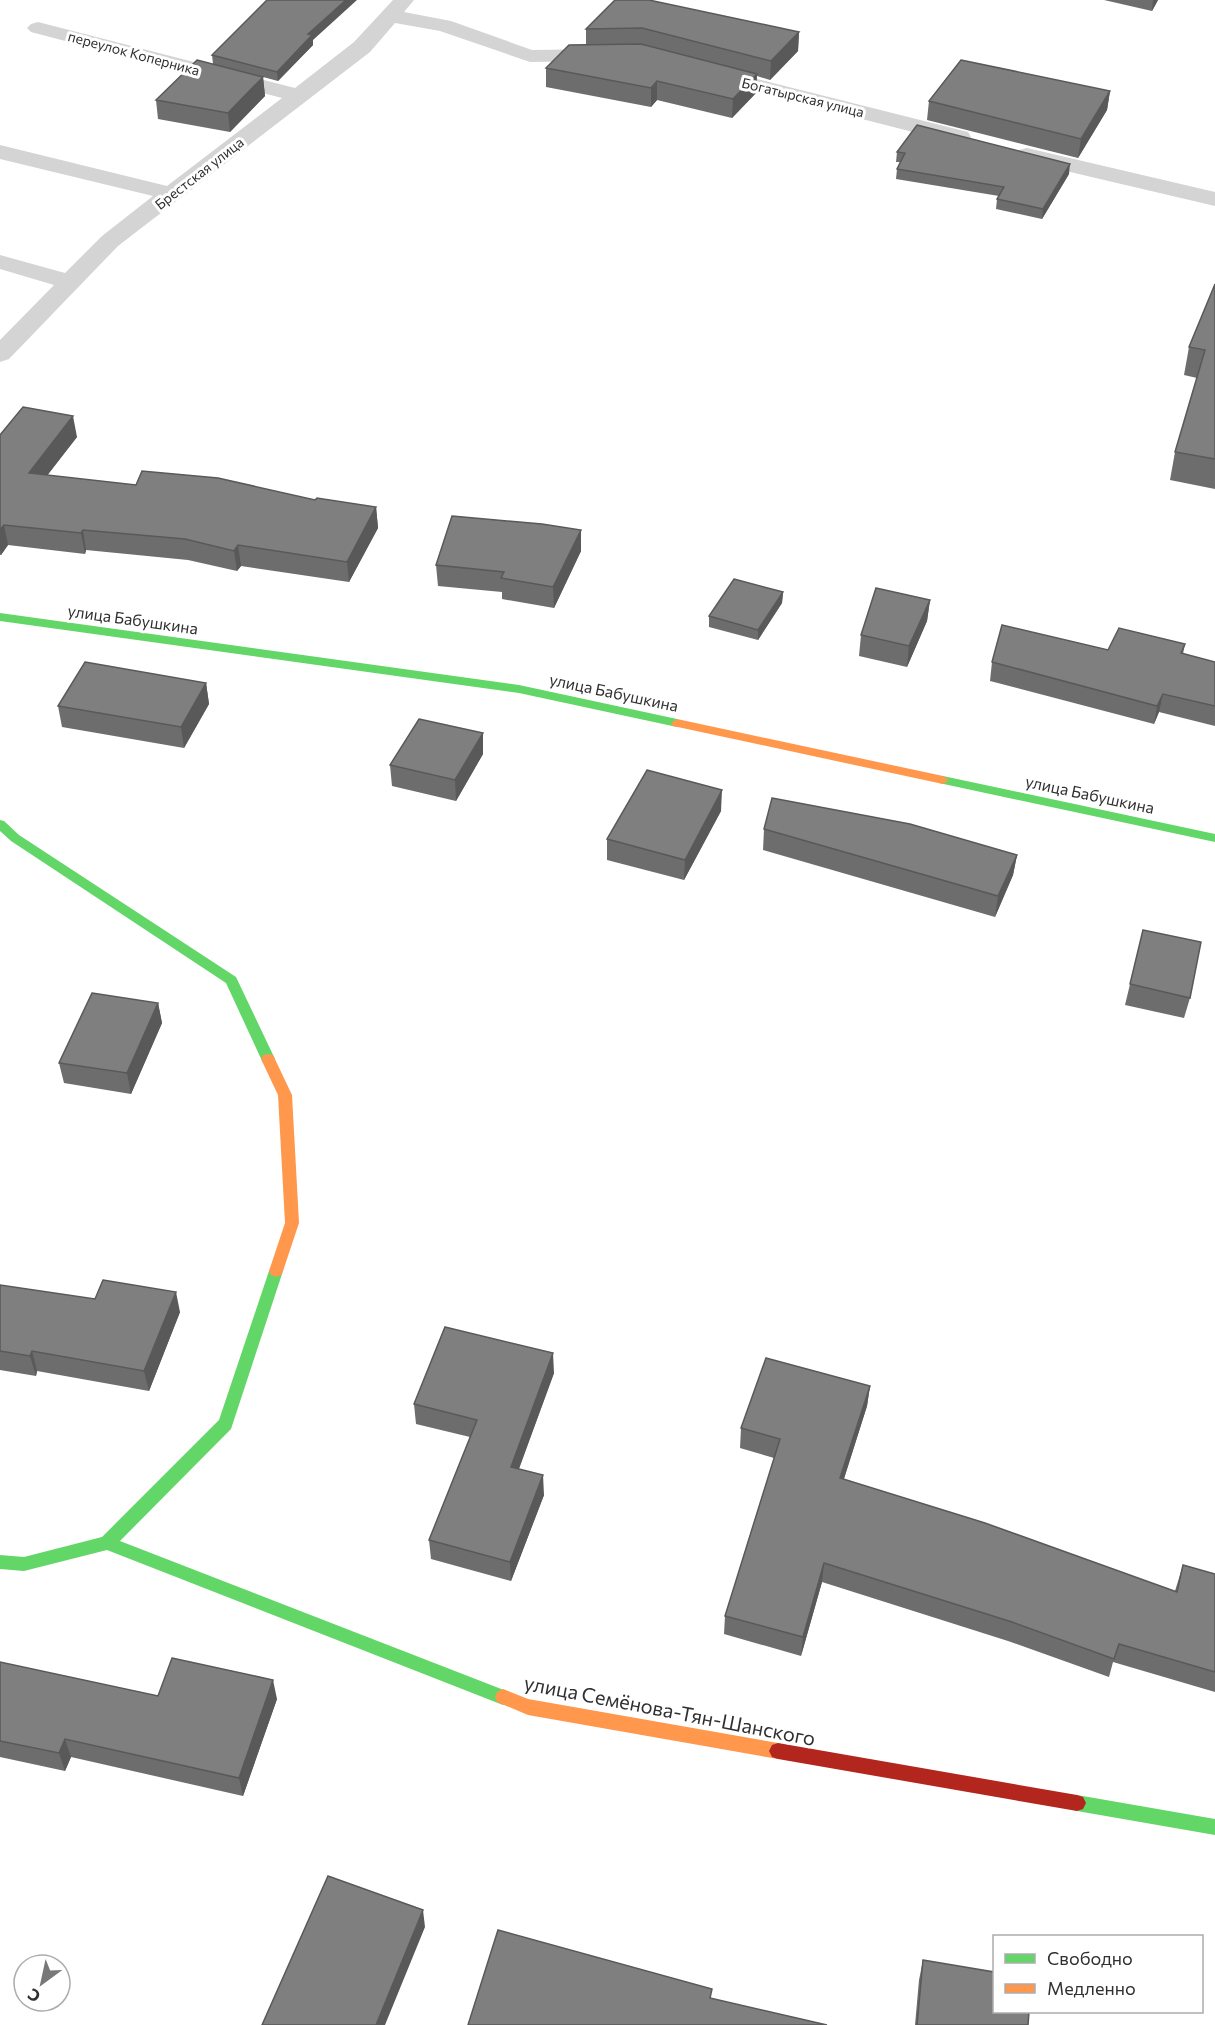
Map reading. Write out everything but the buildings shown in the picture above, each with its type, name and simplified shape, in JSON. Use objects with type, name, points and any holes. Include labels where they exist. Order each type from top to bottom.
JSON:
[{"type":"street","points":[[396,8],[530,56],[630,55]]},
{"type":"street","name":"Брестская улица","points":[[0,354],[110,242],[362,47],[396,8]]},
{"type":"street","name":"переулок Коперника","points":[[38,28],[299,96]]},
{"type":"street","name":"Богатырская улица","points":[[698,70],[981,143]]},
{"type":"street","points":[[1003,148],[1215,199]]},
{"type":"street","points":[[0,152],[172,194]]},
{"type":"street","points":[[0,262],[70,282]]},
{"type":"street","name":"улица Бабушкина","points":[[0,617],[519,688],[1215,838]]},
{"type":"street","points":[[0,824],[15,838],[231,980],[285,1095],[292,1224],[226,1424],[107,1543],[24,1563],[0,1562]]},
{"type":"street","name":"улица Семёнова-Тян-Шанского","points":[[107,1543],[528,1707],[1215,1827]]},
{"type":"traffic: fast","points":[[0,617],[519,689],[677,723]]},
{"type":"traffic: fast","points":[[943,780],[1215,838]]},
{"type":"traffic: fast","points":[[0,824],[15,838],[231,980],[268,1059]]},
{"type":"traffic: fast","points":[[107,1543],[226,1424],[276,1271]]},
{"type":"traffic: fast","points":[[0,1562],[24,1564],[107,1543],[503,1697]]},
{"type":"traffic: fast","points":[[1077,1803],[1215,1827]]},
{"type":"traffic: slow","points":[[677,723],[943,780]]},
{"type":"traffic: slow","points":[[268,1059],[285,1095],[292,1223],[276,1271]]},
{"type":"traffic: slow","points":[[503,1697],[528,1707],[778,1751]]},
{"type":"traffic: jam","points":[[778,1751],[1077,1803]]}]
